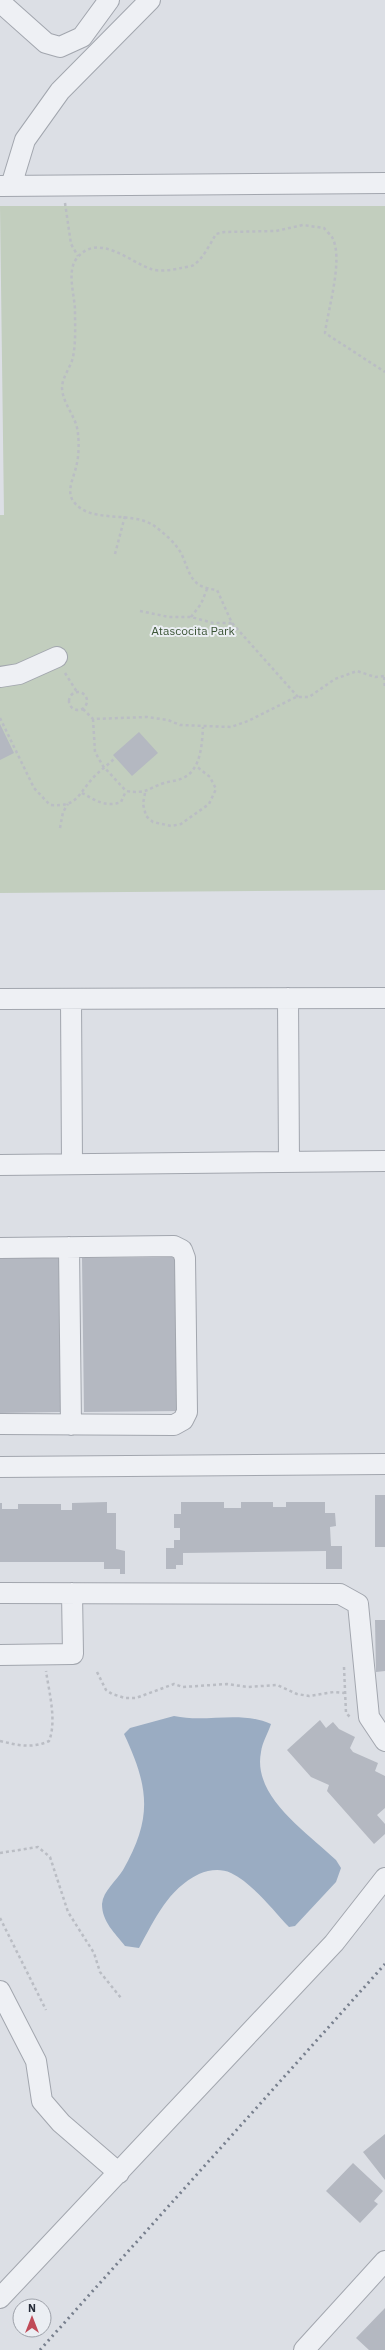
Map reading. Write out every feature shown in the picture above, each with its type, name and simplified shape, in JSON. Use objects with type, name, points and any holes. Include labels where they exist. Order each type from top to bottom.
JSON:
[{"type":"street","points":[[0,2],[46,43],[60,47],[82,36],[109,0]]},
{"type":"street","points":[[150,0],[60,91],[25,140],[5,186],[385,184]]},
{"type":"street","points":[[0,677],[19,674],[57,657]]},
{"type":"street","points":[[288,998],[289,1162]]},
{"type":"street","points":[[0,999],[385,998]]},
{"type":"street","points":[[71,999],[72,1164]]},
{"type":"street","points":[[0,1165],[385,1161]]},
{"type":"street","points":[[0,1248],[174,1246],[182,1250],[186,1258],[187,1412],[183,1420],[174,1425],[0,1424]]},
{"type":"street","points":[[69,1247],[71,1424]]},
{"type":"street","points":[[0,1467],[385,1464]]},
{"type":"street","points":[[0,1593],[340,1594],[358,1604],[369,1717],[385,1741]]},
{"type":"street","points":[[0,1655],[73,1654],[72,1593]]},
{"type":"street","points":[[0,2298],[334,1943],[385,1878]]},
{"type":"street","points":[[0,1991],[36,2061],[42,2101],[61,2123],[119,2173]]},
{"type":"street","points":[[308,2349],[385,2261]]},
{"type":"path","points":[[63,186],[67,228],[71,244],[78,256]]},
{"type":"path","points":[[298,697],[232,623],[217,590],[207,589],[189,576],[182,555],[163,533],[151,524],[125,516],[98,515],[89,513],[78,506],[72,498],[70,488],[77,465],[78,435],[76,423],[62,388],[72,358],[75,342],[75,306],[72,280],[74,262],[78,256],[91,249],[110,248],[152,270],[174,270],[194,265],[208,248],[216,234],[224,232],[260,232],[304,225],[324,228],[332,237],[335,248],[335,270],[325,332],[385,372]]},
{"type":"path","points":[[115,554],[125,516]]},
{"type":"path","points":[[191,617],[201,604],[207,589]]},
{"type":"path","points":[[140,611],[169,617],[191,617],[213,623],[232,623]]},
{"type":"path","points":[[57,657],[66,676],[77,692],[83,694],[86,698],[86,704],[82,709]]},
{"type":"path","points":[[77,692],[70,696],[69,705],[74,709],[82,709],[93,718],[147,717],[168,720],[180,725],[231,727],[298,697],[309,697],[335,680],[357,671],[375,677],[384,677],[385,689]]},
{"type":"path","points":[[0,718],[34,788],[50,805],[61,806],[75,802],[92,779],[115,758]]},
{"type":"path","points":[[93,718],[95,752],[105,768],[126,791],[145,793],[166,782],[186,777],[196,766],[202,746],[203,727]]},
{"type":"path","points":[[145,793],[143,804],[146,816],[163,825],[181,824],[209,804],[216,789],[210,777],[196,766]]},
{"type":"path","points":[[82,793],[100,803],[114,804],[121,802],[126,791]]},
{"type":"path","points":[[60,828],[63,812],[68,804]]},
{"type":"path","points":[[0,1741],[20,1746],[39,1746],[49,1741],[52,1733],[52,1724],[46,1670]]},
{"type":"path","points":[[97,1672],[106,1690],[112,1694],[126,1698],[136,1698],[174,1684],[183,1687],[228,1684],[248,1687],[277,1685],[297,1694],[309,1696],[334,1692],[344,1693]]},
{"type":"path","points":[[0,1853],[38,1847],[50,1857],[68,1912],[94,1953],[100,1972],[121,1998]]},
{"type":"path","points":[[0,1918],[46,2010]]},
{"type":"green space","name":"Atascocita Park","points":[[0,206],[385,206],[385,890],[0,893],[0,515],[4,515]]},
{"type":"water","points":[[174,1716],[186,1718],[235,1717],[259,1720],[271,1724],[261,1752],[260,1768],[265,1784],[273,1799],[285,1813],[336,1860],[341,1868],[336,1882],[295,1926],[289,1927],[262,1897],[239,1877],[227,1871],[219,1870],[199,1874],[188,1880],[179,1888],[163,1906],[139,1948],[125,1946],[107,1922],[104,1916],[102,1904],[103,1899],[123,1870],[133,1851],[143,1818],[143,1787],[139,1770],[124,1734],[130,1728]]},
{"type":"building","points":[[0,724],[14,753],[0,760]]},
{"type":"building","points":[[139,732],[158,753],[132,776],[113,755]]},
{"type":"building","points":[[176,1257],[179,1411],[84,1412],[82,1258]]},
{"type":"building","points":[[0,1258],[60,1258],[61,1412],[0,1413]]},
{"type":"building","points":[[375,1495],[385,1495],[385,1547],[375,1547]]},
{"type":"building","points":[[107,1502],[107,1513],[116,1513],[116,1549],[125,1551],[125,1574],[120,1574],[120,1569],[104,1569],[104,1562],[0,1562],[0,1503],[2,1503],[2,1509],[18,1509],[18,1504],[61,1504],[61,1510],[72,1510],[72,1503]]},
{"type":"building","points":[[181,1502],[224,1502],[224,1508],[241,1508],[241,1502],[273,1502],[273,1507],[286,1507],[286,1502],[325,1502],[325,1513],[335,1513],[336,1526],[330,1527],[331,1546],[342,1546],[342,1569],[326,1569],[326,1551],[183,1553],[183,1565],[176,1565],[176,1569],[166,1569],[166,1548],[174,1548],[174,1540],[180,1540],[180,1528],[174,1528],[174,1514],[181,1514]]},
{"type":"building","points":[[375,1620],[385,1620],[385,1671],[376,1672]]},
{"type":"building","points":[[320,1720],[326,1728],[333,1722],[339,1729],[355,1737],[350,1748],[353,1752],[378,1763],[375,1771],[385,1776],[385,1808],[377,1815],[385,1824],[385,1834],[374,1844],[327,1791],[329,1785],[311,1777],[287,1750]]},
{"type":"building","points":[[385,2134],[385,2180],[363,2152]]},
{"type":"building","points":[[353,2163],[383,2191],[374,2201],[378,2204],[360,2223],[326,2191]]},
{"type":"building","points":[[385,2308],[385,2350],[369,2350],[356,2338]]},
{"type":"railway","points":[[40,2350],[385,1964]]}]
